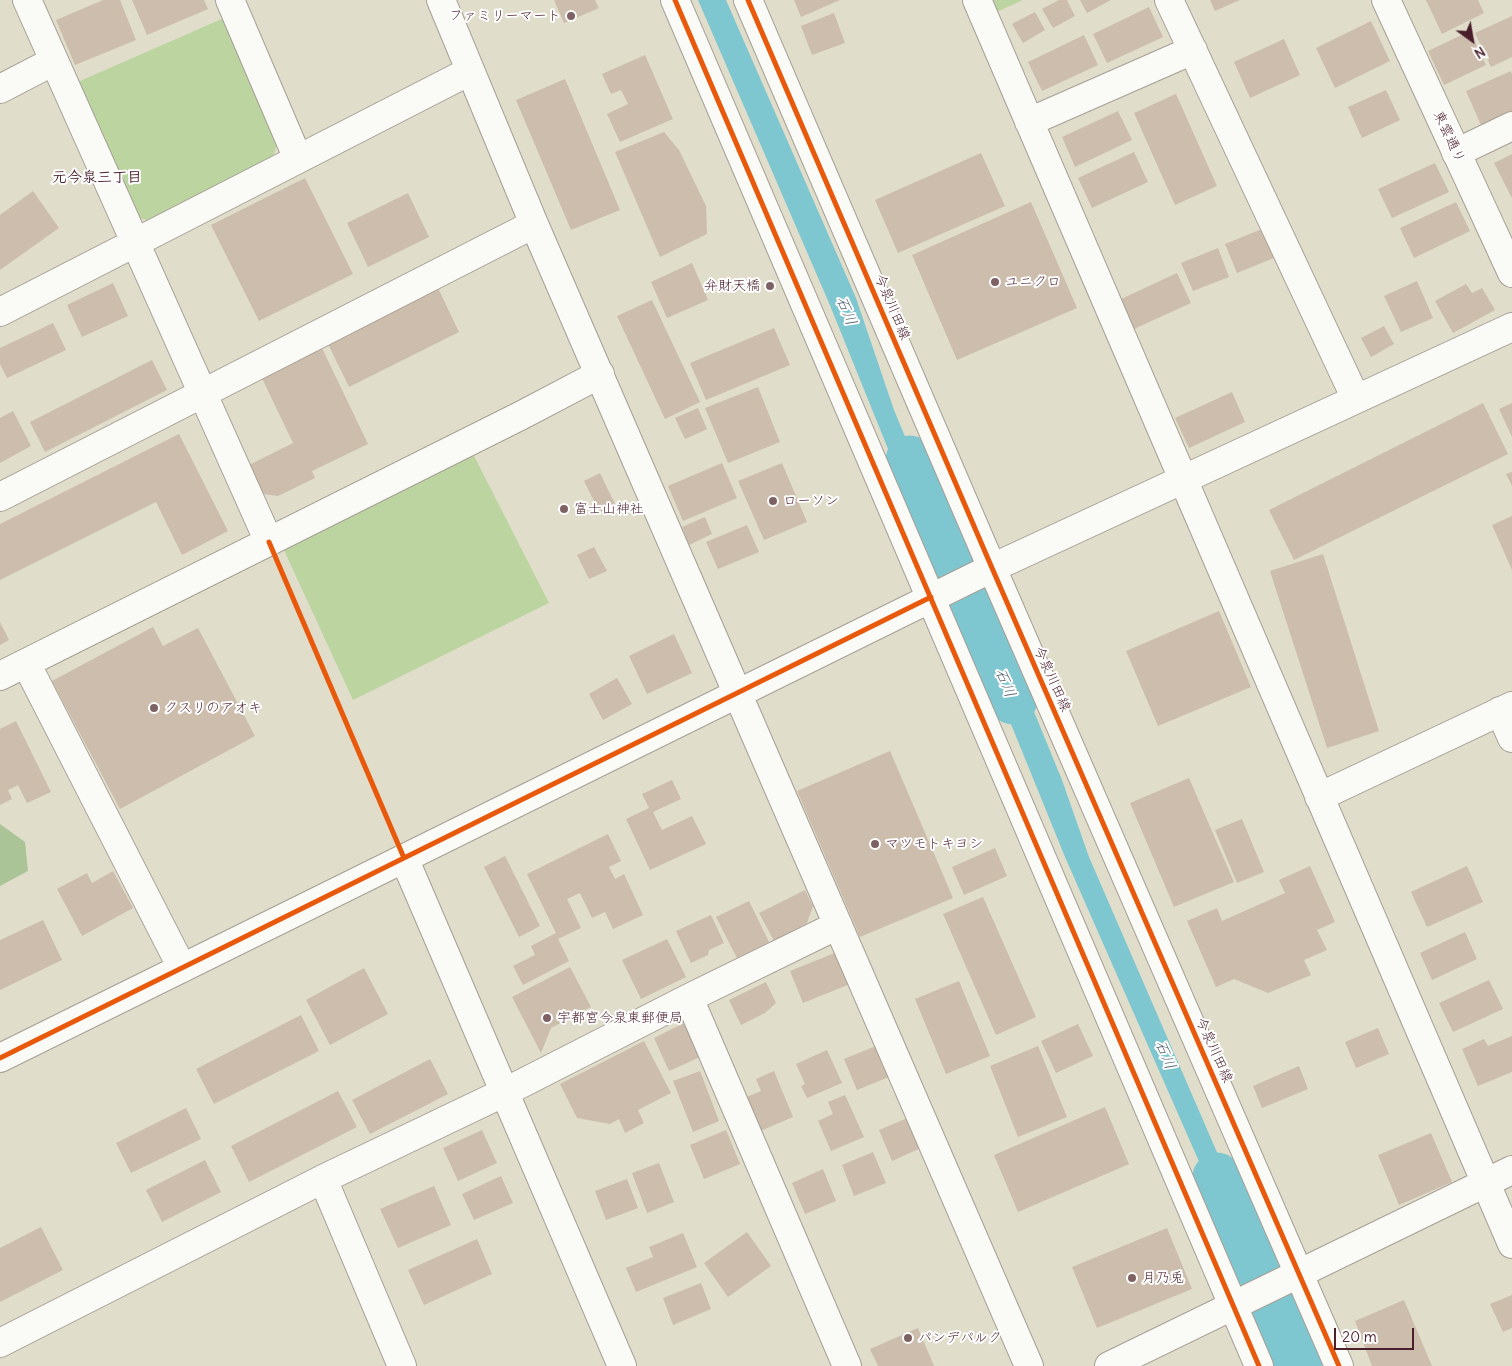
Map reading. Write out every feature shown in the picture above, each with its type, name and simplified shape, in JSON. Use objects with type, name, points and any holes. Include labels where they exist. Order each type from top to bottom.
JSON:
[{"type":"street","points":[[27,0],[269,542]]},
{"type":"street","points":[[230,0],[298,159]]},
{"type":"street","points":[[441,0],[534,224],[1029,1366]]},
{"type":"street","points":[[675,0],[1259,1366]]},
{"type":"street","name":"今泉川田線","points":[[748,0],[992,568],[1339,1366]]},
{"type":"street","points":[[977,0],[1512,1244]]},
{"type":"street","points":[[1169,0],[1356,399]]},
{"type":"street","name":"東雲通り","points":[[1386,0],[1512,273]]},
{"type":"street","points":[[1029,122],[1193,50]]},
{"type":"street","points":[[0,89],[54,61]]},
{"type":"street","points":[[0,312],[470,71]]},
{"type":"street","points":[[1456,153],[1512,126]]},
{"type":"street","points":[[0,497],[534,224]]},
{"type":"street","points":[[0,1058],[931,597],[1512,327]]},
{"type":"street","points":[[0,676],[513,420],[600,374]]},
{"type":"street","points":[[26,663],[182,968]]},
{"type":"street","points":[[1319,797],[1506,709],[1512,738]]},
{"type":"street","points":[[404,858],[622,1366]]},
{"type":"street","points":[[0,1343],[323,1179],[505,1092],[689,998],[838,925]]},
{"type":"street","points":[[689,998],[847,1366]]},
{"type":"street","points":[[1109,1366],[1512,1170]]},
{"type":"street","points":[[323,1179],[402,1366]]},
{"type":"green space","points":[[989,0],[1023,0],[994,13]]},
{"type":"green space","points":[[224,18],[279,139],[273,156],[150,221],[133,216],[71,85]]},
{"type":"green space","points":[[473,454],[549,603],[353,700],[283,548]]},
{"type":"green space","points":[[0,824],[25,842],[28,871],[0,886]]},
{"type":"water","points":[[698,0],[726,0],[856,298],[894,410],[940,520],[920,528],[829,303]]},
{"type":"water","points":[[1001,631],[1062,780],[1089,857],[1252,1233],[1234,1241],[1065,857],[978,643]]},
{"type":"water","points":[[1296,1338],[1308,1366],[1285,1366],[1277,1347]]},
{"type":"building","points":[[103,0],[120,0],[136,40],[75,65],[56,20]]},
{"type":"building","points":[[132,0],[204,0],[208,9],[147,35]]},
{"type":"building","name":"ファミリーマート","points":[[554,0],[595,0],[599,8],[564,23]]},
{"type":"building","points":[[794,0],[840,0],[801,17]]},
{"type":"building","points":[[1059,0],[1067,0],[1075,16],[1053,28],[1042,9]]},
{"type":"building","points":[[1080,0],[1111,0],[1087,13]]},
{"type":"building","points":[[1210,0],[1240,0],[1215,11]]},
{"type":"building","points":[[1426,0],[1478,0],[1484,13],[1442,34]]},
{"type":"building","points":[[1149,7],[1163,37],[1107,63],[1093,34]]},
{"type":"building","points":[[1035,12],[1045,30],[1023,43],[1012,24]]},
{"type":"building","points":[[834,13],[845,43],[812,55],[801,26]]},
{"type":"building","points":[[1512,16],[1512,57],[1491,67],[1475,33]]},
{"type":"building","points":[[1371,21],[1390,61],[1335,88],[1316,48]]},
{"type":"building","points":[[1470,31],[1486,65],[1444,85],[1428,51]]},
{"type":"building","points":[[1084,35],[1098,65],[1042,91],[1028,62]]},
{"type":"building","points":[[1284,39],[1300,75],[1250,98],[1234,62]]},
{"type":"building","points":[[645,55],[673,119],[620,142],[607,114],[628,104],[621,90],[611,94],[602,74]]},
{"type":"building","points":[[1511,71],[1512,111],[1481,125],[1466,91]]},
{"type":"building","points":[[565,79],[620,210],[571,230],[516,100]]},
{"type":"building","points":[[1386,90],[1400,120],[1362,138],[1348,107]]},
{"type":"building","points":[[1176,94],[1217,186],[1175,205],[1134,113]]},
{"type":"building","points":[[1118,111],[1132,140],[1075,167],[1062,137]]},
{"type":"building","points":[[664,132],[679,150],[706,206],[707,234],[660,257],[615,152]]},
{"type":"building","points":[[1134,152],[1148,182],[1092,208],[1078,178]]},
{"type":"building","points":[[981,153],[1005,206],[898,253],[875,200]]},
{"type":"building","points":[[1512,154],[1512,198],[1494,163]]},
{"type":"building","points":[[1435,163],[1449,192],[1392,218],[1378,189]]},
{"type":"building","points":[[305,178],[353,274],[259,321],[211,225]]},
{"type":"building","points":[[33,191],[59,228],[0,270],[0,215]]},
{"type":"building","points":[[408,193],[429,237],[368,267],[347,223]]},
{"type":"building","name":"ユニクロ","points":[[1031,202],[1077,308],[957,360],[912,255]]},
{"type":"building","points":[[1456,202],[1470,231],[1414,258],[1400,228]]},
{"type":"building","points":[[1262,229],[1274,258],[1237,273],[1225,244]]},
{"type":"building","points":[[1218,248],[1229,277],[1193,291],[1181,263]]},
{"type":"building","points":[[692,263],[708,300],[667,318],[651,282]]},
{"type":"building","points":[[1177,273],[1191,303],[1134,329],[1121,299]]},
{"type":"building","points":[[1417,281],[1433,318],[1401,332],[1384,296]]},
{"type":"building","points":[[113,283],[128,316],[82,337],[67,305]]},
{"type":"building","points":[[1466,284],[1472,293],[1482,288],[1495,310],[1453,333],[1435,301]]},
{"type":"building","points":[[438,288],[459,332],[349,387],[328,344]]},
{"type":"building","points":[[652,300],[700,402],[665,419],[617,316]]},
{"type":"building","points":[[53,323],[66,350],[7,378],[0,364],[0,348]]},
{"type":"building","points":[[1384,326],[1394,344],[1371,357],[1361,338]]},
{"type":"building","points":[[774,328],[790,365],[706,400],[690,363]]},
{"type":"building","points":[[320,344],[368,444],[312,471],[315,478],[278,496],[263,494],[249,465],[293,443],[259,372]]},
{"type":"building","points":[[152,360],[167,390],[45,452],[30,422]]},
{"type":"building","points":[[758,387],[780,442],[728,463],[705,408]]},
{"type":"building","points":[[1232,392],[1245,422],[1189,448],[1175,418]]},
{"type":"building","points":[[1483,403],[1508,454],[1294,560],[1269,510]]},
{"type":"building","points":[[1512,403],[1512,437],[1499,409]]},
{"type":"building","points":[[698,408],[707,429],[685,439],[675,418]]},
{"type":"building","points":[[13,411],[31,446],[0,463],[0,418]]},
{"type":"building","points":[[179,434],[228,531],[182,555],[156,502],[0,580],[0,524]]},
{"type":"building","points":[[722,463],[737,498],[683,521],[668,486]]},
{"type":"building","name":"ローソン","points":[[782,463],[807,522],[764,540],[738,481]]},
{"type":"building","points":[[1512,472],[1512,486],[1506,474]]},
{"type":"building","points":[[600,473],[616,506],[600,513],[584,481]]},
{"type":"building","points":[[1512,516],[1512,570],[1492,525]]},
{"type":"building","points":[[705,517],[712,534],[689,545],[682,527]]},
{"type":"building","points":[[747,525],[759,552],[718,569],[706,542]]},
{"type":"building","points":[[594,547],[607,571],[589,579],[577,555]]},
{"type":"building","points":[[1323,554],[1379,731],[1327,748],[1270,571]]},
{"type":"building","points":[[1219,611],[1251,687],[1158,726],[1126,651]]},
{"type":"building","points":[[0,622],[9,640],[0,645]]},
{"type":"building","name":"クスリのアオキ","points":[[153,627],[163,646],[198,628],[255,736],[120,809],[52,681]]},
{"type":"building","points":[[674,634],[692,673],[647,694],[629,656]]},
{"type":"building","points":[[617,678],[632,704],[603,720],[589,694]]},
{"type":"building","points":[[16,721],[51,792],[27,803],[18,785],[8,790],[12,799],[0,805],[0,729]]},
{"type":"building","name":"マツモトキヨシ","points":[[890,751],[953,898],[860,937],[797,791]]},
{"type":"building","points":[[1189,778],[1234,882],[1174,907],[1130,803]]},
{"type":"building","points":[[672,780],[681,799],[653,812],[662,830],[692,816],[706,844],[650,870],[626,819],[649,808],[642,794]]},
{"type":"building","points":[[1242,819],[1264,872],[1237,883],[1215,830]]},
{"type":"building","points":[[608,834],[621,861],[609,867],[615,879],[624,874],[643,915],[613,929],[605,912],[592,918],[580,893],[567,899],[581,928],[558,939],[569,961],[523,985],[513,966],[535,955],[531,946],[556,933],[527,874]]},
{"type":"building","points":[[995,848],[1007,876],[964,895],[952,867]]},
{"type":"building","points":[[505,856],[540,926],[519,937],[484,867]]},
{"type":"building","points":[[1310,866],[1335,922],[1317,930],[1327,950],[1304,960],[1311,975],[1268,993],[1234,979],[1216,987],[1187,921],[1217,908],[1222,921],[1285,893],[1279,880]]},
{"type":"building","points":[[1467,866],[1483,902],[1427,927],[1411,892]]},
{"type":"building","points":[[113,871],[133,908],[82,936],[57,889],[87,873],[92,883]]},
{"type":"building","points":[[805,890],[813,906],[807,923],[774,941],[759,913]]},
{"type":"building","points":[[983,897],[1036,1017],[996,1035],[943,914]]},
{"type":"building","points":[[749,901],[769,942],[737,958],[716,917]]},
{"type":"building","points":[[711,915],[724,943],[709,950],[708,955],[691,963],[676,931]]},
{"type":"building","points":[[43,920],[62,960],[0,990],[0,940]]},
{"type":"building","points":[[1465,932],[1477,959],[1432,980],[1420,953]]},
{"type":"building","points":[[667,939],[686,977],[641,999],[622,960]]},
{"type":"building","points":[[837,952],[850,984],[803,1003],[790,971]]},
{"type":"building","name":"宇都宮今泉東郵便局","points":[[570,967],[591,1007],[551,1028],[541,1053],[512,997]]},
{"type":"building","points":[[364,968],[388,1014],[330,1045],[306,1000]]},
{"type":"building","points":[[1489,980],[1503,1009],[1453,1032],[1439,1003]]},
{"type":"building","points":[[959,981],[990,1056],[946,1074],[915,999]]},
{"type":"building","points":[[766,982],[776,1003],[765,1013],[741,1025],[729,1000]]},
{"type":"building","points":[[301,1015],[319,1051],[214,1104],[196,1069]]},
{"type":"building","points":[[686,1022],[702,1056],[669,1071],[654,1038]]},
{"type":"building","points":[[1078,1024],[1093,1056],[1056,1073],[1041,1041]]},
{"type":"building","points":[[1378,1028],[1389,1054],[1356,1068],[1345,1042]]},
{"type":"building","points":[[1512,1036],[1512,1072],[1478,1086],[1462,1049],[1484,1039],[1488,1046]]},
{"type":"building","points":[[644,1041],[671,1093],[638,1110],[644,1123],[625,1133],[619,1119],[610,1124],[577,1118],[560,1084]]},
{"type":"building","points":[[876,1046],[889,1077],[857,1090],[844,1059]]},
{"type":"building","points":[[1038,1046],[1067,1117],[1018,1137],[990,1066]]},
{"type":"building","points":[[827,1050],[842,1083],[807,1098],[801,1086],[805,1084],[796,1064]]},
{"type":"building","points":[[430,1059],[448,1094],[370,1134],[352,1100]]},
{"type":"building","points":[[1299,1066],[1308,1089],[1262,1108],[1253,1086]]},
{"type":"building","points":[[700,1071],[719,1121],[693,1132],[673,1081]]},
{"type":"building","points":[[774,1071],[793,1117],[758,1132],[744,1098],[761,1091],[756,1079]]},
{"type":"building","points":[[338,1091],[357,1127],[249,1182],[231,1146]]},
{"type":"building","points":[[845,1095],[864,1137],[831,1151],[818,1121],[833,1114],[828,1102]]},
{"type":"building","points":[[1105,1107],[1129,1164],[1018,1212],[994,1155]]},
{"type":"building","points":[[186,1108],[201,1139],[131,1173],[116,1143]]},
{"type":"building","points":[[910,1117],[923,1147],[892,1161],[879,1130]]},
{"type":"building","points":[[482,1130],[497,1163],[458,1181],[443,1148]]},
{"type":"building","points":[[726,1130],[740,1164],[704,1179],[690,1145]]},
{"type":"building","points":[[1431,1133],[1452,1182],[1399,1205],[1378,1155]]},
{"type":"building","points":[[873,1152],[886,1183],[854,1196],[842,1165]]},
{"type":"building","points":[[205,1160],[221,1192],[162,1222],[146,1190]]},
{"type":"building","points":[[659,1163],[674,1202],[647,1213],[632,1173]]},
{"type":"building","points":[[823,1169],[836,1201],[805,1214],[792,1183]]},
{"type":"building","points":[[501,1176],[513,1203],[474,1220],[462,1194]]},
{"type":"building","points":[[627,1179],[638,1208],[606,1220],[595,1191]]},
{"type":"building","points":[[434,1186],[451,1225],[398,1248],[380,1209]]},
{"type":"building","points":[[41,1227],[63,1270],[0,1302],[0,1248]]},
{"type":"building","name":"月乃兎","points":[[1167,1228],[1192,1289],[1097,1328],[1072,1267]]},
{"type":"building","points":[[747,1232],[771,1266],[728,1297],[704,1263]]},
{"type":"building","points":[[683,1233],[697,1267],[636,1292],[626,1268],[653,1257],[649,1247]]},
{"type":"building","points":[[477,1239],[492,1274],[424,1305],[408,1270]]},
{"type":"building","points":[[701,1283],[711,1309],[673,1325],[663,1298]]},
{"type":"building","points":[[1512,1295],[1512,1328],[1503,1332],[1490,1304]]},
{"type":"building","points":[[1404,1300],[1432,1366],[1372,1366],[1355,1321]]},
{"type":"building","name":"パンデパルク","points":[[918,1328],[934,1366],[878,1366],[870,1349]]},
{"type":"waterway","name":"石川","points":[[910,460],[1013,700]]},
{"type":"waterway","name":"石川","points":[[1217,1177],[1298,1366]]},
{"type":"cycle path","points":[[675,0],[1259,1366]]},
{"type":"cycle path","points":[[748,0],[992,568],[1339,1366]]},
{"type":"cycle path","points":[[269,542],[404,858]]},
{"type":"cycle path","points":[[0,1058],[931,597]]},
{"type":"place","name":"ファミリーマート","points":[[571,16]]},
{"type":"place","name":"ユニクロ","points":[[995,282]]},
{"type":"place","name":"弁財天橋","points":[[770,286]]},
{"type":"place","name":"ローソン","points":[[773,501]]},
{"type":"place","name":"富士山神社","points":[[564,509]]},
{"type":"place","name":"クスリのアオキ","points":[[154,708]]},
{"type":"place","name":"マツモトキヨシ","points":[[875,844]]},
{"type":"place","name":"宇都宮今泉東郵便局","points":[[547,1018]]},
{"type":"place","name":"月乃兎","points":[[1132,1278]]},
{"type":"place","name":"パンデパルク","points":[[908,1338]]},
{"type":"district","name":"元今泉三丁目","points":[[97,178]]}]
